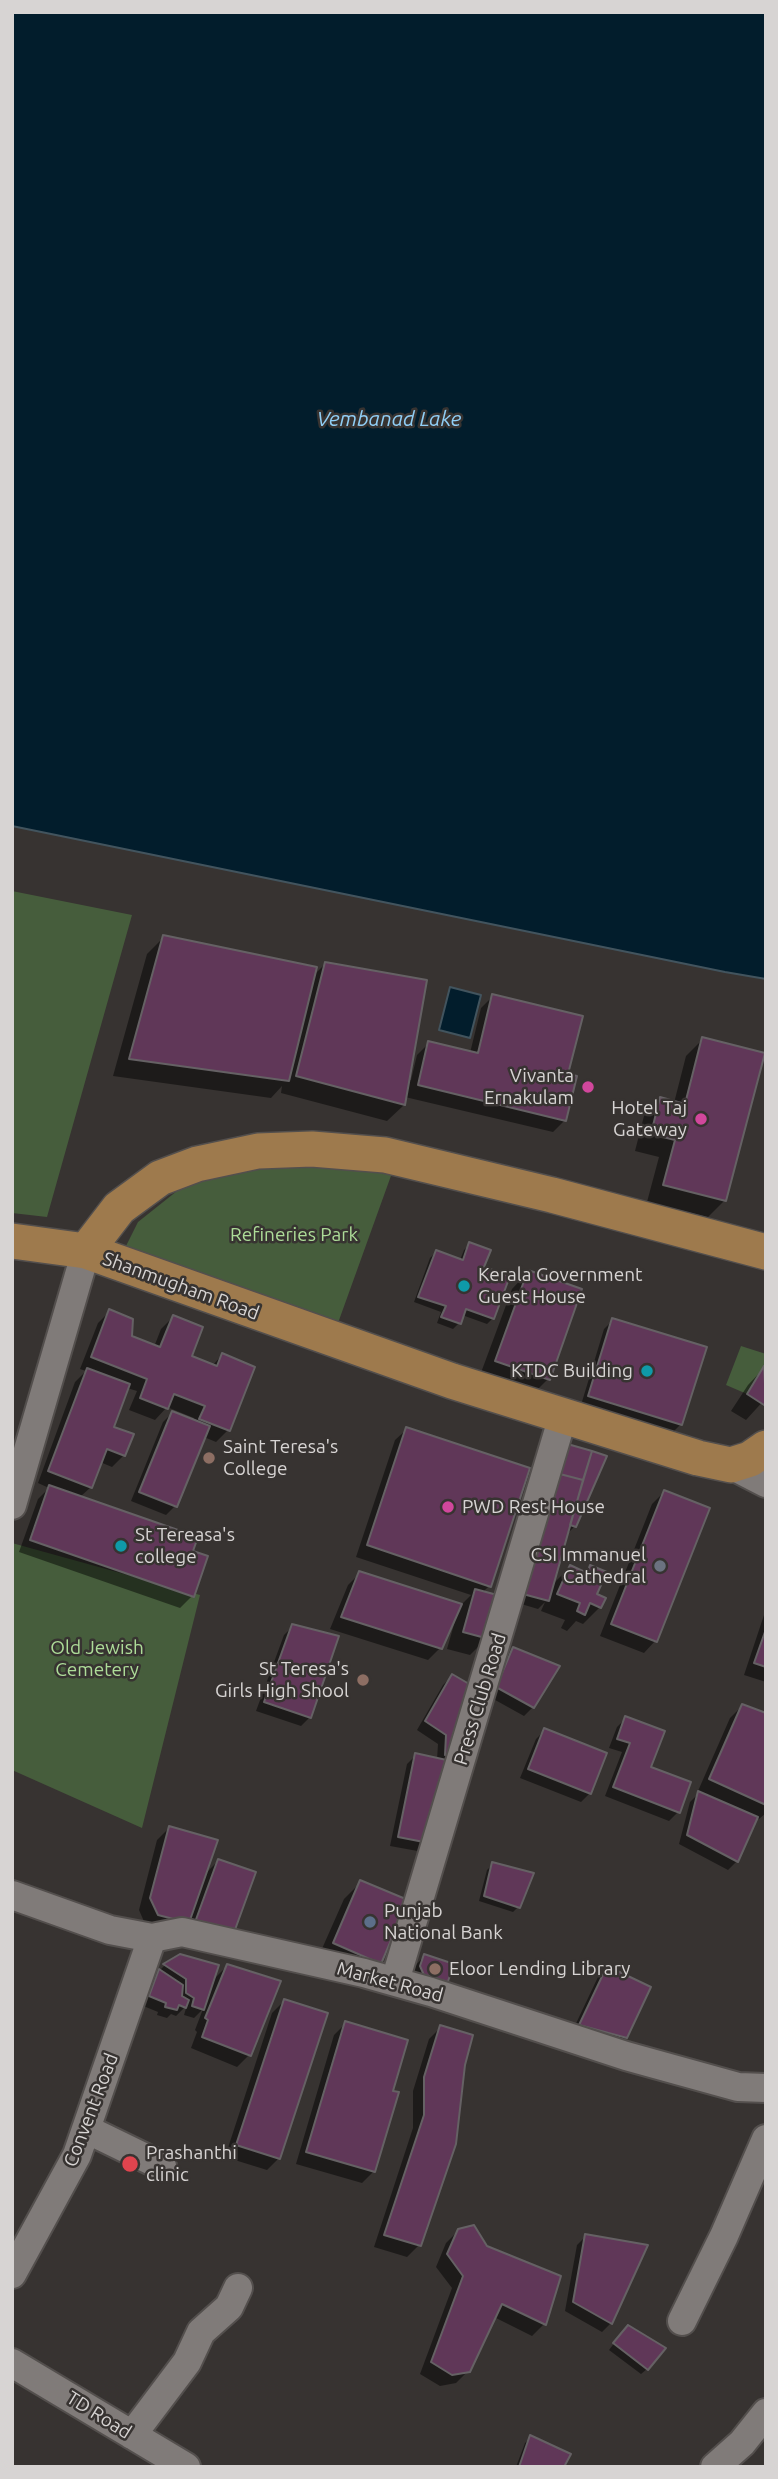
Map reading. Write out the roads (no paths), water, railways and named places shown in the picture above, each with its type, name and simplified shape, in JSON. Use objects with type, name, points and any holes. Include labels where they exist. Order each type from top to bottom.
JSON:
[{"type":"main road","name":"Shanmugham Road","points":[[731,1465],[698,1458],[452,1381],[86,1251],[118,1208],[160,1178],[197,1164],[258,1151],[312,1149],[385,1155],[552,1195],[766,1252]]},
{"type":"main road","points":[[12,1241],[86,1251]]},
{"type":"main road","points":[[731,1465],[750,1459],[766,1448]]},
{"type":"street","points":[[12,1506],[86,1251]]},
{"type":"street","name":"Press Club Road","points":[[395,1981],[563,1416]]},
{"type":"street","points":[[731,1465],[766,1483]]},
{"type":"street","name":"Market Road","points":[[12,1895],[110,1930],[152,1938],[183,1932],[395,1981],[626,2056],[738,2087],[766,2088]]},
{"type":"street","name":"Convent Road","points":[[12,2274],[77,2155],[152,1938]]},
{"type":"street","points":[[86,2129],[162,2166]]},
{"type":"street","points":[[682,2321],[724,2236],[766,2140]]},
{"type":"street","points":[[132,2435],[187,2362],[201,2332],[229,2307],[237,2288]]},
{"type":"street","name":"TD Road","points":[[12,2363],[186,2467]]},
{"type":"street","points":[[715,2467],[742,2443],[766,2413]]},
{"type":"water","name":"Vembanad Lake","points":[[12,12],[766,12],[766,979],[12,826]]},
{"type":"water","points":[[450,987],[481,995],[470,1038],[439,1030]]},
{"type":"place","name":"Vivanta Ernakulam","points":[[588,1087]]},
{"type":"place","name":"Hotel Taj Gateway","points":[[701,1119]]},
{"type":"place","name":"Kerala Government Guest House","points":[[464,1286]]},
{"type":"place","name":"KTDC Building","points":[[647,1371]]},
{"type":"place","name":"Saint Teresa's College","points":[[209,1458]]},
{"type":"place","name":"PWD Rest House","points":[[448,1507]]},
{"type":"place","name":"St Tereasa's college","points":[[121,1546]]},
{"type":"place","name":"CSI Immanuel Cathedral","points":[[660,1566]]},
{"type":"place","name":"St Teresa's Girls High Shool","points":[[363,1680]]},
{"type":"place","name":"Punjab National Bank","points":[[370,1922]]},
{"type":"place","name":"Eloor Lending Library","points":[[435,1969]]},
{"type":"place","name":"Prashanthi clinic","points":[[130,2164]]},
{"type":"park label","name":"Refineries Park","points":[[294,1235]]},
{"type":"park label","name":"Old Jewish Cemetery","points":[[97,1659]]}]
